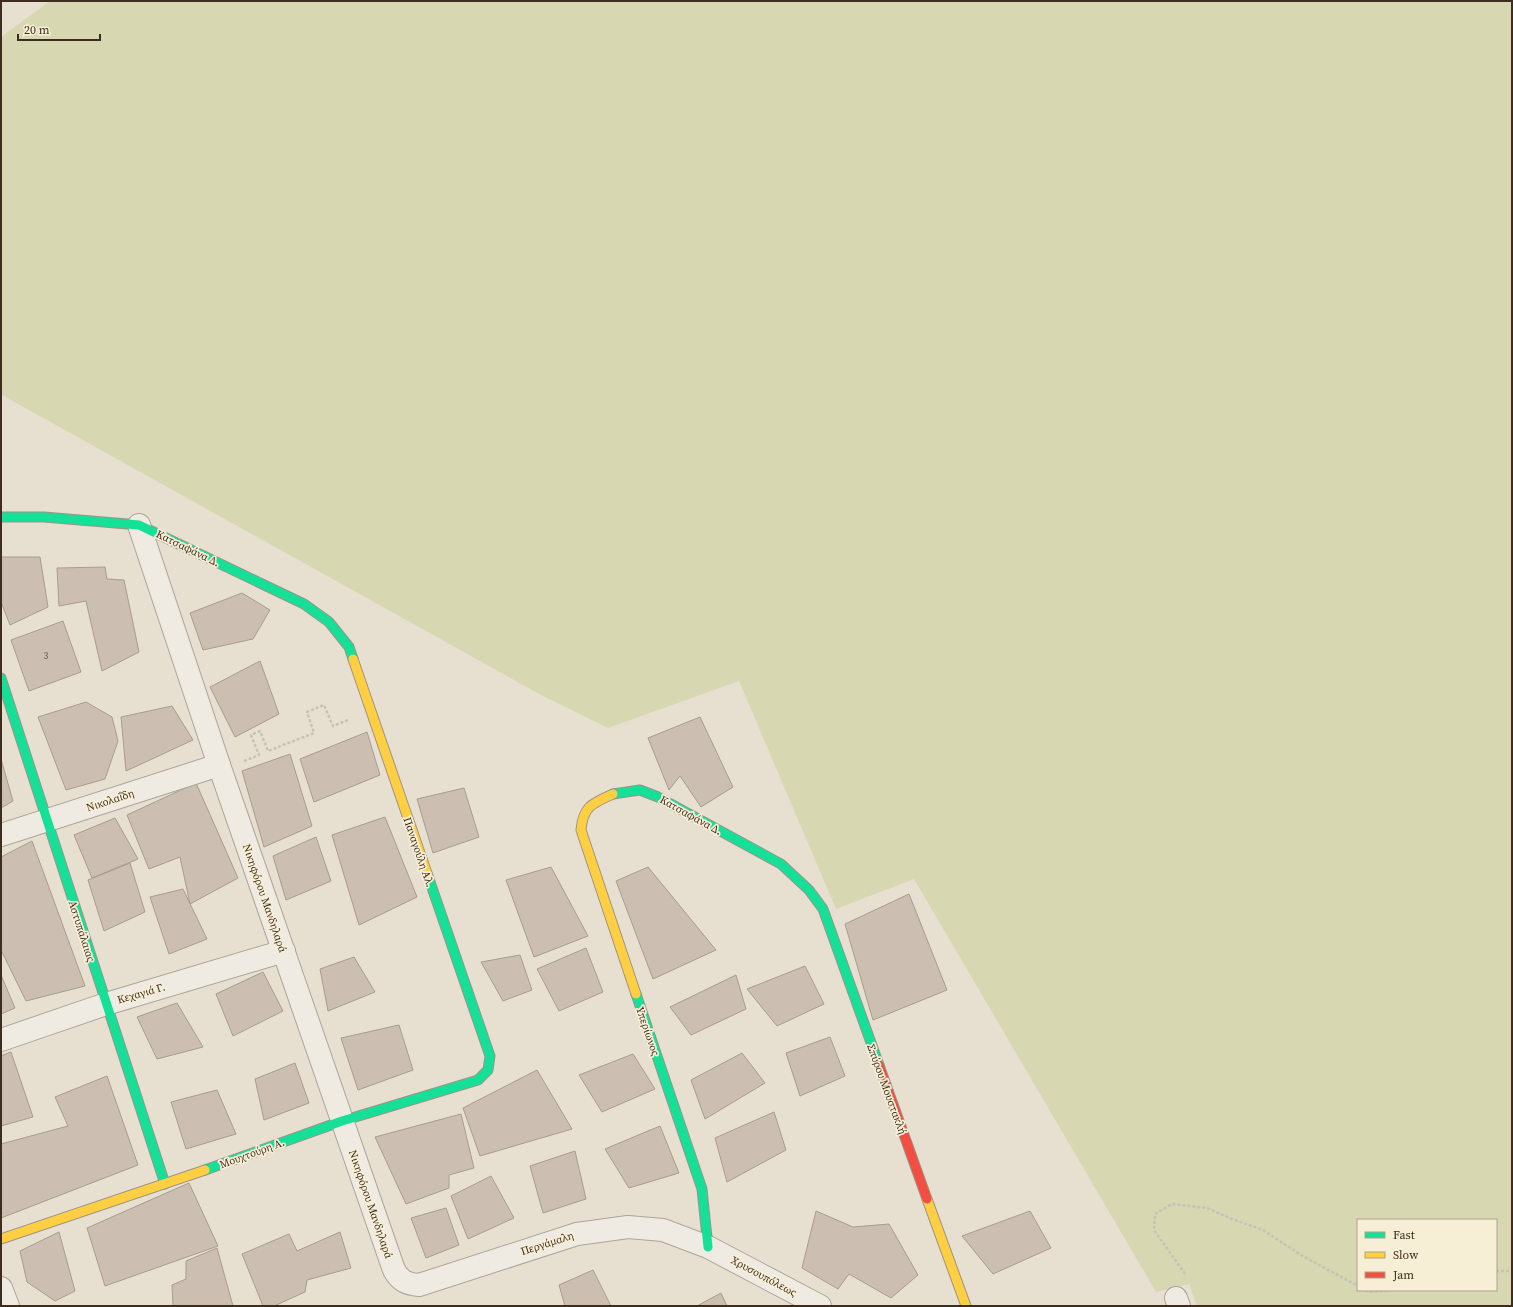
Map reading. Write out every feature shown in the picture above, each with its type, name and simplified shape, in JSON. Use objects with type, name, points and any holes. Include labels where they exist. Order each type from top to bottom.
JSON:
[{"type":"street","name":"Κατσαφάνα Δ.","points":[[1,516],[44,517],[139,525],[304,604],[329,622],[349,647]]},
{"type":"street","name":"Νικηφόρου Μανδηλαρά","points":[[139,525],[219,765],[394,1270]]},
{"type":"street","name":"Παναγούλη Αλ.","points":[[349,647],[490,1056]]},
{"type":"street","name":"Αστυπάλαιας","points":[[1,678],[106,1004],[166,1184]]},
{"type":"street","name":"Νικολαΐδη","points":[[1,835],[219,765]]},
{"type":"street","name":"Κατσαφάνα Δ.","points":[[582,817],[591,804],[615,793],[640,790],[664,801],[781,864],[799,877]]},
{"type":"street","name":"Υπερίωνος","points":[[582,817],[580,830],[587,852],[702,1189],[706,1214],[708,1246]]},
{"type":"street","name":"Σπύρου Μουστακλή","points":[[799,877],[812,891],[823,910],[966,1306]]},
{"type":"street","name":"Κεχαγιά Γ.","points":[[1,1040],[106,1004],[284,951]]},
{"type":"street","name":"Μουχτούρη Α.","points":[[1,1239],[166,1184],[342,1121],[478,1080],[488,1070],[490,1056]]},
{"type":"street","name":"Περγάμαλη","points":[[394,1270],[403,1282],[419,1285],[577,1234],[628,1227],[663,1230],[708,1246]]},
{"type":"street","name":"Χρυσουπόλεως","points":[[708,1246],[820,1306]]},
{"type":"street","points":[[1,1288],[8,1306]]},
{"type":"path","points":[[241,754],[244,761],[259,755],[251,735],[260,731],[268,751],[314,733],[307,712],[324,704],[333,726],[371,711]]},
{"type":"path","points":[[1189,1278],[1154,1230],[1155,1214],[1172,1204],[1207,1208],[1263,1230],[1301,1255],[1357,1285]]},
{"type":"path","points":[[1497,1271],[1512,1271]]},
{"type":"path","points":[[1367,1291],[1379,1291]]},
{"type":"green space","points":[[50,1],[1512,1],[1512,1306],[1197,1306],[1189,1284],[1156,1292],[914,879],[836,909],[739,681],[608,728],[539,694],[2,395],[1,37]]},
{"type":"building","points":[[1,557],[40,557],[48,607],[10,625],[1,602]]},
{"type":"building","points":[[105,567],[107,579],[124,580],[139,652],[102,671],[86,601],[59,606],[57,568]]},
{"type":"building","points":[[242,593],[270,610],[253,639],[203,650],[190,613]]},
{"type":"building","points":[[63,621],[81,672],[29,691],[11,640]]},
{"type":"building","points":[[260,661],[279,714],[235,737],[210,687]]},
{"type":"building","points":[[86,702],[112,717],[118,741],[105,779],[66,790],[38,717]]},
{"type":"building","points":[[172,706],[193,740],[126,771],[121,717]]},
{"type":"building","points":[[700,717],[733,787],[701,807],[680,776],[669,790],[648,738]]},
{"type":"building","points":[[367,732],[380,775],[314,802],[300,759]]},
{"type":"building","points":[[290,754],[312,826],[264,847],[242,771]]},
{"type":"building","points":[[1,759],[13,801],[1,808]]},
{"type":"building","points":[[196,783],[238,878],[190,904],[180,857],[149,869],[127,815]]},
{"type":"building","points":[[464,788],[479,837],[433,853],[417,799]]},
{"type":"building","points":[[385,817],[417,897],[359,925],[332,835]]},
{"type":"building","points":[[115,818],[138,859],[92,878],[74,835]]},
{"type":"building","points":[[316,837],[331,881],[286,900],[273,856]]},
{"type":"building","points":[[32,841],[85,986],[26,1001],[1,950],[1,857]]},
{"type":"building","points":[[130,863],[145,912],[104,931],[88,880]]},
{"type":"building","points":[[551,867],[588,936],[534,957],[506,880]]},
{"type":"building","points":[[648,867],[716,950],[653,979],[616,881]]},
{"type":"building","points":[[183,889],[207,939],[169,954],[150,897]]},
{"type":"building","points":[[909,894],[947,990],[873,1020],[845,924]]},
{"type":"building","points":[[586,948],[603,992],[559,1011],[537,969]]},
{"type":"building","points":[[520,955],[532,990],[503,1001],[481,962]]},
{"type":"building","points":[[354,957],[375,992],[328,1011],[320,969]]},
{"type":"building","points":[[805,966],[824,1004],[777,1026],[747,989]]},
{"type":"building","points":[[263,972],[283,1011],[233,1036],[216,994]]},
{"type":"building","points":[[1,975],[15,1008],[1,1014]]},
{"type":"building","points":[[736,975],[746,1009],[691,1035],[670,1007]]},
{"type":"building","points":[[177,1003],[203,1047],[157,1059],[137,1017]]},
{"type":"building","points":[[399,1025],[413,1070],[358,1090],[341,1038]]},
{"type":"building","points":[[830,1037],[845,1076],[800,1096],[786,1053]]},
{"type":"building","points":[[11,1052],[33,1117],[1,1126],[1,1056]]},
{"type":"building","points":[[742,1053],[765,1083],[705,1119],[691,1080]]},
{"type":"building","points":[[633,1054],[655,1089],[602,1112],[579,1075]]},
{"type":"building","points":[[295,1063],[309,1103],[264,1120],[255,1079]]},
{"type":"building","points":[[537,1070],[572,1129],[480,1156],[463,1108]]},
{"type":"building","points":[[107,1076],[138,1165],[1,1218],[1,1144],[68,1126],[55,1097]]},
{"type":"building","points":[[217,1090],[236,1134],[186,1149],[171,1102]]},
{"type":"building","points":[[774,1112],[786,1150],[727,1182],[715,1138]]},
{"type":"building","points":[[461,1114],[474,1168],[449,1175],[449,1188],[406,1204],[375,1137]]},
{"type":"building","points":[[660,1126],[679,1173],[629,1188],[605,1149]]},
{"type":"building","points":[[575,1151],[586,1199],[543,1213],[530,1166]]},
{"type":"building","points":[[491,1176],[514,1218],[468,1239],[451,1196]]},
{"type":"building","points":[[189,1183],[218,1246],[105,1286],[87,1228]]},
{"type":"building","points":[[446,1208],[459,1245],[426,1258],[411,1218]]},
{"type":"building","points":[[816,1211],[853,1227],[889,1224],[918,1275],[891,1298],[849,1274],[838,1289],[802,1268]]},
{"type":"building","points":[[1030,1211],[1051,1248],[993,1274],[962,1236]]},
{"type":"building","points":[[59,1232],[75,1291],[55,1301],[27,1282],[20,1251]]},
{"type":"building","points":[[340,1232],[351,1268],[307,1280],[305,1292],[274,1306],[263,1306],[242,1254],[289,1234],[297,1251]]},
{"type":"building","points":[[217,1248],[233,1306],[173,1306],[172,1285],[186,1279],[186,1261]]},
{"type":"building","points":[[593,1270],[611,1306],[565,1306],[559,1285]]},
{"type":"building","points":[[721,1293],[727,1306],[697,1306]]},
{"type":"traffic: fast","points":[[1,517],[44,517],[139,525],[304,604],[329,622],[349,647],[353,659]]},
{"type":"traffic: fast","points":[[1,678],[165,1184]]},
{"type":"traffic: fast","points":[[613,794],[640,790],[658,797],[781,864],[809,890],[823,909],[879,1065]]},
{"type":"traffic: fast","points":[[205,1170],[342,1121],[478,1080],[488,1070],[490,1056],[428,876]]},
{"type":"traffic: fast","points":[[636,994],[702,1189],[708,1247]]},
{"type":"traffic: slow","points":[[353,659],[428,876]]},
{"type":"traffic: slow","points":[[613,794],[590,806],[584,816],[581,830],[636,994]]},
{"type":"traffic: slow","points":[[1,1239],[205,1170]]},
{"type":"traffic: slow","points":[[927,1199],[966,1306]]},
{"type":"traffic: jam","points":[[879,1065],[927,1199]]}]
